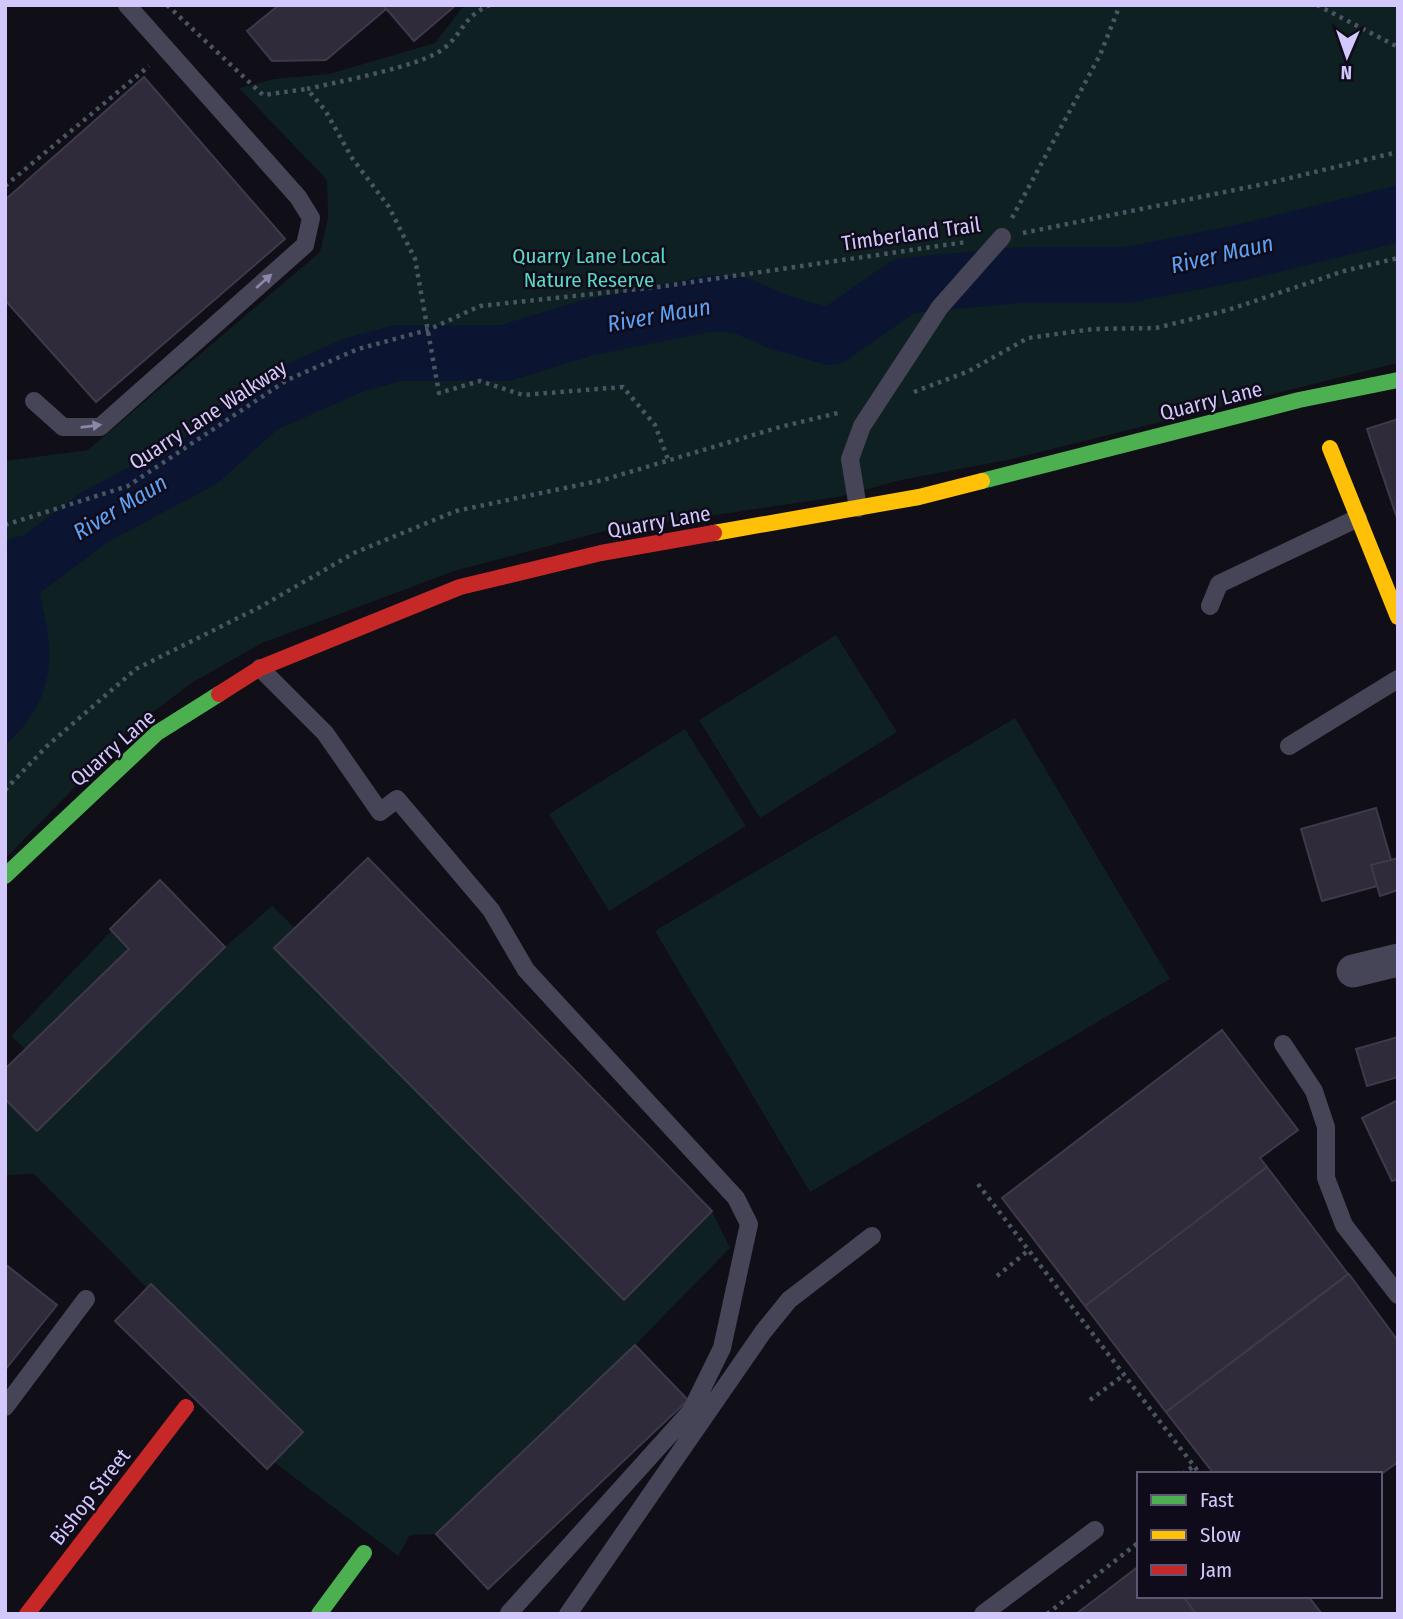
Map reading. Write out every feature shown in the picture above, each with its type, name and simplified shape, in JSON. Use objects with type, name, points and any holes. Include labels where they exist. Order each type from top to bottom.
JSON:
[{"type":"street","name":"Quarry Lane","points":[[5,876],[157,733],[260,668],[460,587],[601,553],[919,497],[1299,400],[1398,380]]},
{"type":"street","points":[[1331,448],[1398,617]]},
{"type":"street","points":[[1353,971],[1398,960]]},
{"type":"street","name":"Bishop Street","points":[[27,1614],[187,1407]]},
{"type":"street","points":[[319,1614],[364,1553]]},
{"type":"lane","points":[[34,401],[63,427],[100,427],[305,245],[311,218],[298,197],[127,5]]},
{"type":"lane","points":[[858,508],[849,459],[862,426],[878,407],[940,307],[1002,237]]},
{"type":"lane","points":[[1210,606],[1219,584],[1358,518]]},
{"type":"lane","points":[[260,668],[326,733],[380,812],[397,799],[491,910],[526,970],[736,1198],[749,1224],[722,1348],[691,1411],[509,1613]]},
{"type":"lane","points":[[1289,746],[1398,679]]},
{"type":"lane","points":[[1283,1044],[1314,1091],[1326,1127],[1326,1178],[1344,1224],[1398,1296]]},
{"type":"lane","points":[[568,1614],[719,1393],[789,1300],[872,1236]]},
{"type":"lane","points":[[5,1407],[86,1299]]},
{"type":"lane","points":[[709,1374],[719,1393]]},
{"type":"lane","points":[[983,1614],[1094,1530]]},
{"type":"path","points":[[167,5],[264,95],[307,89],[404,65],[443,50],[474,12],[490,5]]},
{"type":"path","points":[[1002,237],[1100,55],[1120,5]]},
{"type":"path","points":[[1317,5],[1398,47]]},
{"type":"path","points":[[5,186],[149,65],[158,76]]},
{"type":"path","points":[[307,89],[325,110],[352,158],[389,207],[415,258],[439,393],[480,381],[523,395],[623,387],[655,425],[669,462]]},
{"type":"path","name":"Timberland Trail","points":[[428,330],[480,306],[658,287],[1002,237],[1269,183],[1398,152]]},
{"type":"path","points":[[5,790],[47,746],[136,669],[260,607],[354,553],[456,511],[603,480],[780,427],[878,407],[969,371],[1028,338],[1093,329],[1156,328],[1228,310],[1344,271],[1398,258]]},
{"type":"path","name":"Quarry Lane Walkway","points":[[5,525],[128,486],[287,380],[358,349],[428,330]]},
{"type":"path","points":[[978,1184],[1198,1472]]},
{"type":"path","points":[[997,1276],[1029,1251]]},
{"type":"path","points":[[1090,1401],[1124,1375]]},
{"type":"path","points":[[1185,1472],[1194,1466]]},
{"type":"path","points":[[1047,1614],[1137,1544]]},
{"type":"green space","name":"Quarry Lane Local Nature Reserve","points":[[473,5],[1398,5],[1398,363],[1012,459],[901,480],[838,497],[605,531],[454,571],[262,643],[193,682],[134,726],[5,859],[5,461],[88,450],[320,252],[328,218],[327,180],[239,88],[274,79],[329,74],[435,43],[462,8]]},
{"type":"green space","points":[[836,635],[897,732],[760,818],[699,720]]},
{"type":"green space","points":[[1015,718],[1170,979],[810,1192],[655,931]]},
{"type":"green space","points":[[685,729],[746,826],[609,911],[549,814]]},
{"type":"green space","points":[[368,858],[712,1211],[730,1248],[635,1345],[688,1400],[488,1589],[436,1534],[410,1535],[398,1556],[274,1462],[267,1469],[115,1321],[147,1288],[34,1174],[5,1175],[5,1069],[25,1049],[11,1036],[160,880],[225,947],[272,906],[296,929]]},
{"type":"water","points":[[95,517],[81,540],[48,562],[41,574],[40,591],[49,641],[48,675],[38,704],[5,746],[5,540]]},
{"type":"building","points":[[279,5],[383,5],[386,9],[326,60],[272,61],[247,31]]},
{"type":"building","points":[[383,5],[456,5],[414,41]]},
{"type":"building","points":[[144,77],[285,239],[96,402],[5,300],[5,200]]},
{"type":"building","points":[[1398,419],[1398,521],[1367,429]]},
{"type":"building","points":[[1376,808],[1391,860],[1371,865],[1377,886],[1322,901],[1301,829]]},
{"type":"building","points":[[368,858],[712,1211],[624,1300],[274,948]]},
{"type":"building","points":[[1398,858],[1398,890],[1380,896],[1371,865]]},
{"type":"building","points":[[160,880],[225,947],[37,1131],[5,1099],[5,1069],[129,949],[110,929]]},
{"type":"building","points":[[1222,1030],[1298,1130],[1260,1158],[1267,1167],[1085,1306],[1002,1198]]},
{"type":"building","points":[[1398,1037],[1398,1077],[1367,1086],[1356,1049]]},
{"type":"building","points":[[1398,1100],[1398,1179],[1392,1181],[1362,1118]]},
{"type":"building","points":[[1267,1167],[1348,1274],[1166,1412],[1085,1306]]},
{"type":"building","points":[[5,1264],[57,1305],[5,1370]]},
{"type":"building","points":[[1349,1274],[1398,1341],[1398,1462],[1382,1474],[1212,1472],[1166,1412]]},
{"type":"building","points":[[151,1284],[303,1432],[267,1469],[115,1321]]},
{"type":"building","points":[[635,1345],[688,1400],[488,1589],[436,1534]]},
{"type":"building","points":[[1137,1568],[1137,1598],[1184,1598],[1196,1614],[1076,1614]]},
{"type":"building","points":[[1184,1598],[1310,1598],[1322,1614],[1196,1614]]},
{"type":"waterway","name":"River Maun","points":[[5,584],[95,517],[200,461],[263,405],[354,365],[398,353],[505,353],[587,328],[712,303],[740,305],[779,322],[831,337],[904,286],[1018,275],[1127,275],[1243,252],[1398,214]]},
{"type":"traffic: fast","points":[[982,481],[1299,400],[1398,380]]},
{"type":"traffic: fast","points":[[5,876],[157,733],[219,694]]},
{"type":"traffic: fast","points":[[319,1614],[364,1553]]},
{"type":"traffic: slow","points":[[1330,448],[1398,617]]},
{"type":"traffic: slow","points":[[714,533],[919,497],[982,481]]},
{"type":"traffic: jam","points":[[219,694],[260,668],[460,587],[601,553],[714,533]]},
{"type":"traffic: jam","points":[[27,1614],[186,1407]]}]
